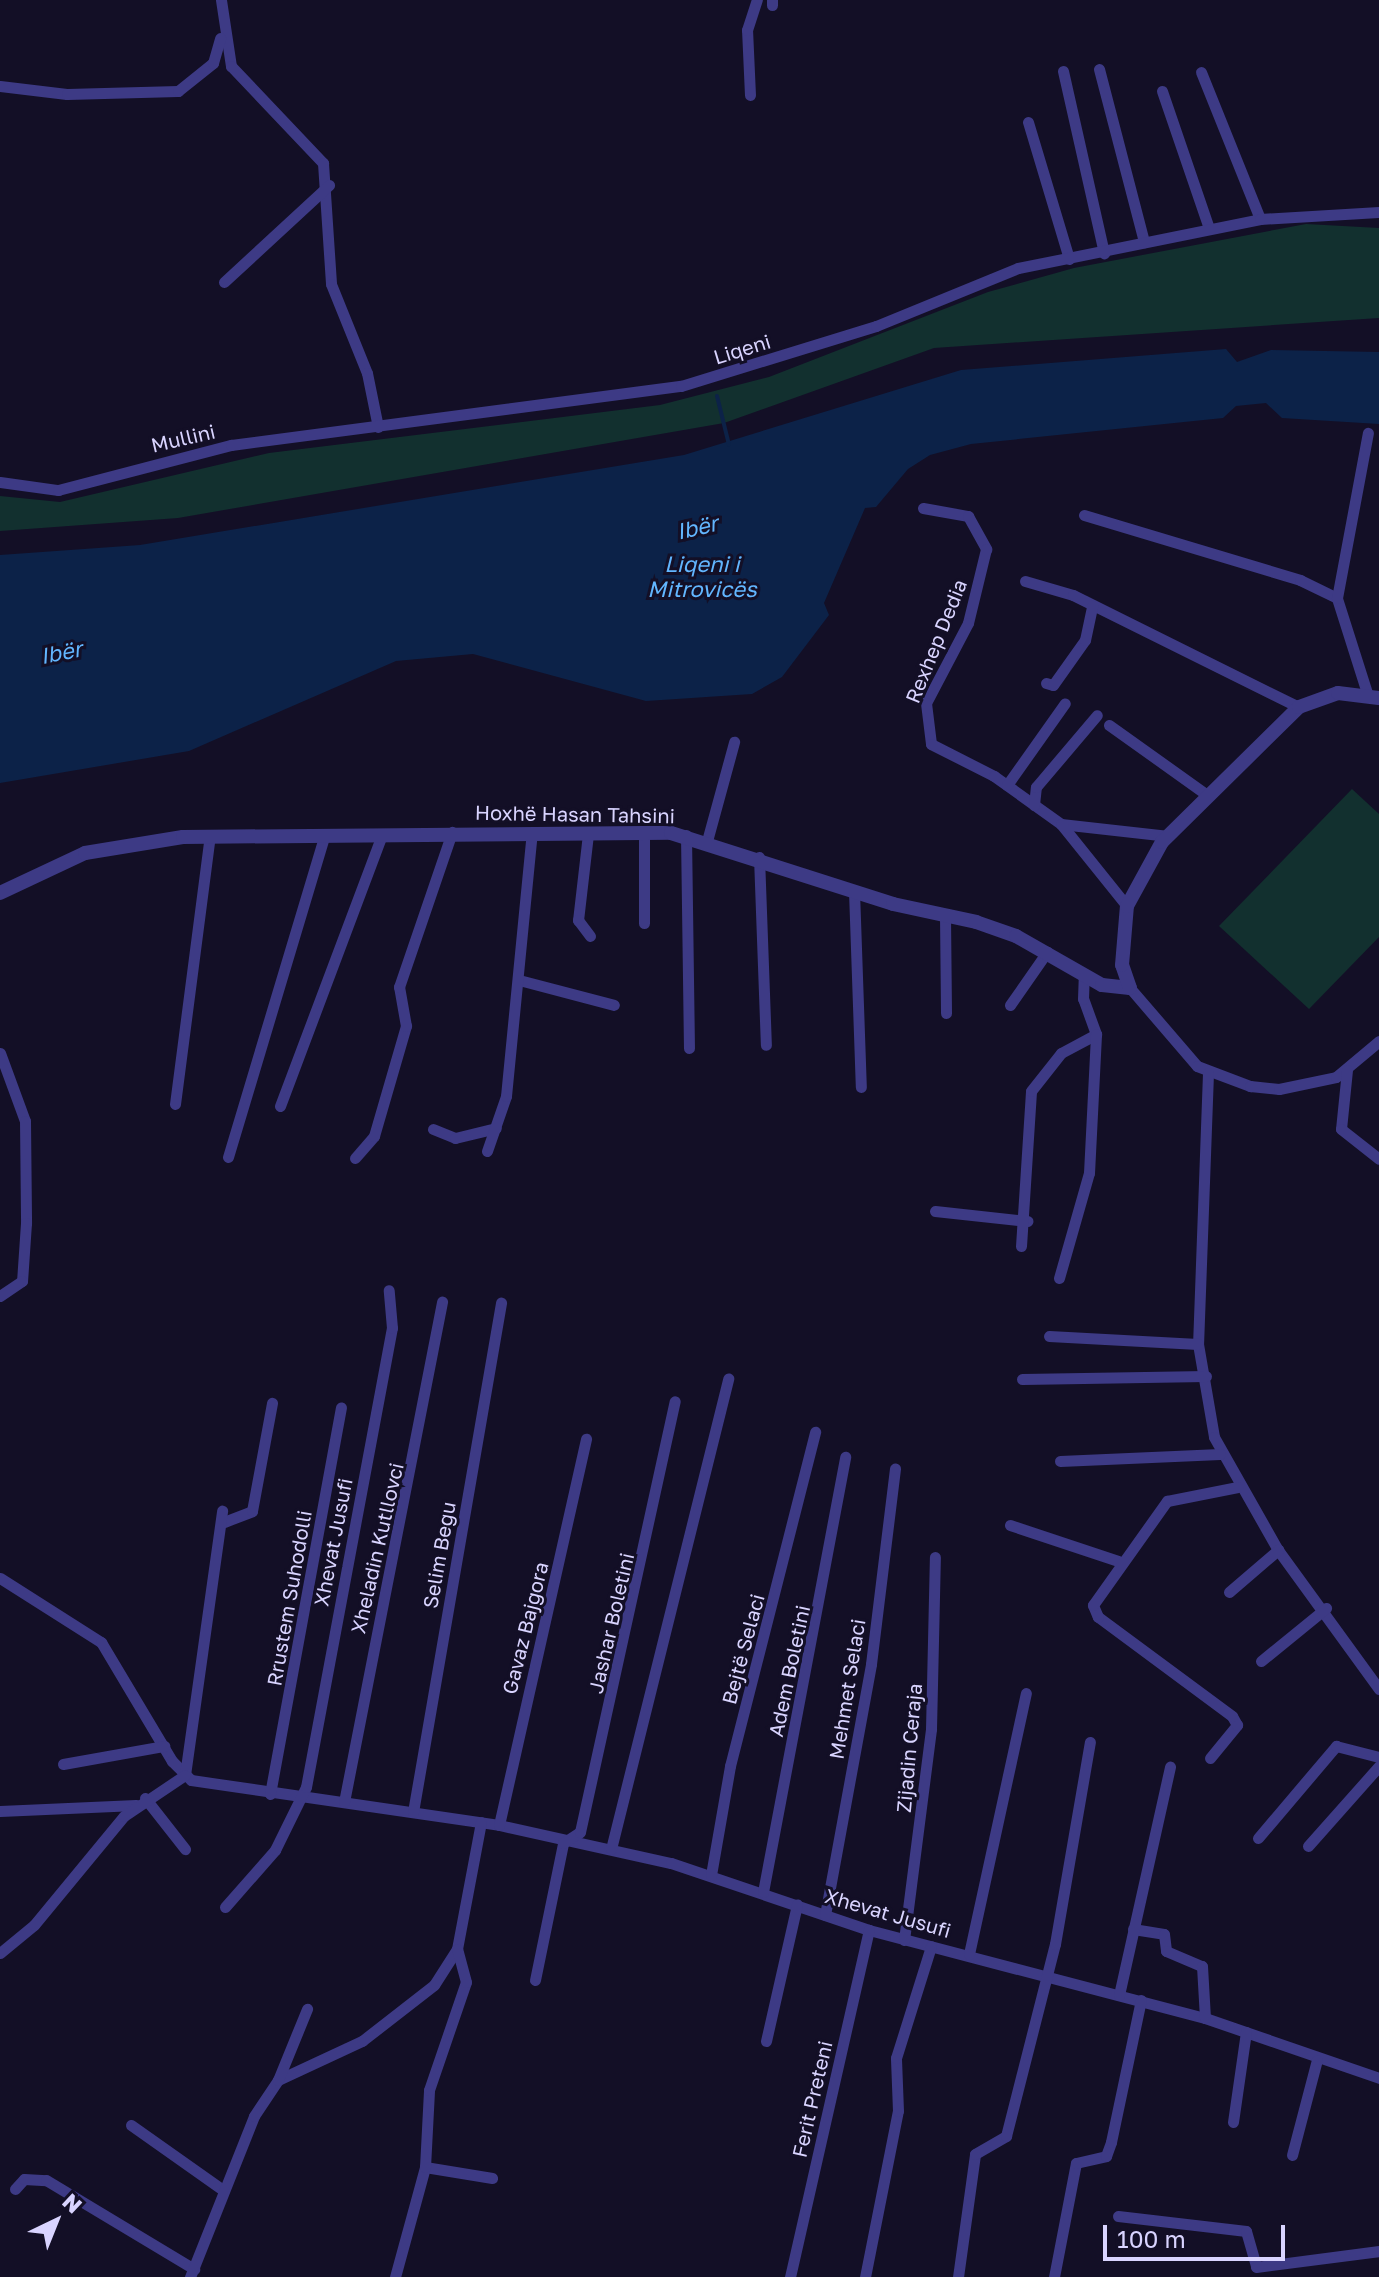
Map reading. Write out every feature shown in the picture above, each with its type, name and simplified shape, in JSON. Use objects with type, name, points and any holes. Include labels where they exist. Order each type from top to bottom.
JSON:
[{"type":"street","points":[[0,86],[67,94],[178,91],[213,63],[221,26],[221,0]]},
{"type":"street","points":[[750,95],[747,30],[757,0]]},
{"type":"street","points":[[221,26],[231,66],[308,144],[329,185],[331,284],[367,373],[378,427]]},
{"type":"street","points":[[1099,69],[1144,242]]},
{"type":"street","points":[[1063,71],[1104,253]]},
{"type":"street","points":[[1201,72],[1260,219]]},
{"type":"street","points":[[1162,91],[1209,228]]},
{"type":"street","points":[[1028,122],[1069,259]]},
{"type":"street","points":[[224,282],[329,185]]},
{"type":"street","name":"Liqeni","points":[[378,427],[681,386],[876,326],[977,281],[1260,219],[1379,212]]},
{"type":"street","name":"Mullini","points":[[0,482],[58,490],[196,452],[378,427]]},
{"type":"street","points":[[1368,433],[1337,598],[1373,697],[1338,693],[1299,707],[1168,836],[1141,868],[1127,906],[1122,965],[1130,988],[1155,1024],[1208,1073],[1279,1089],[1347,1070],[1379,1041]]},
{"type":"street","name":"Rexhep Dedia","points":[[923,508],[968,516],[986,549],[968,623],[926,703],[927,737],[1007,785],[1061,824],[1127,906]]},
{"type":"street","points":[[1084,515],[1300,580],[1337,598]]},
{"type":"street","points":[[1025,581],[1092,606],[1299,707]]},
{"type":"street","points":[[1046,683],[1055,683],[1085,640],[1092,606]]},
{"type":"street","points":[[1007,785],[1065,703]]},
{"type":"street","points":[[1034,805],[1036,787],[1097,715]]},
{"type":"street","points":[[1109,725],[1207,795]]},
{"type":"street","points":[[707,841],[734,742]]},
{"type":"street","name":"Rexhep Dedia","points":[[1061,824],[1168,836]]},
{"type":"street","points":[[355,1158],[374,1136],[406,1026],[399,987],[452,832]]},
{"type":"street","name":"Hoxhë Hasan Tahsini","points":[[0,893],[85,853],[210,836],[323,840],[452,832],[686,835],[854,891],[945,916],[1047,952],[1084,976],[1130,988]]},
{"type":"street","points":[[487,1151],[496,1128],[519,980],[532,833]]},
{"type":"street","points":[[644,833],[644,923]]},
{"type":"street","points":[[588,834],[578,920],[590,936]]},
{"type":"street","points":[[686,835],[689,1048]]},
{"type":"street","points":[[175,1104],[210,836]]},
{"type":"street","points":[[280,1106],[381,837]]},
{"type":"street","points":[[228,1157],[323,840]]},
{"type":"street","points":[[759,857],[766,1045]]},
{"type":"street","points":[[854,891],[861,1087]]},
{"type":"street","points":[[945,916],[946,1013]]},
{"type":"street","points":[[1010,1005],[1047,952]]},
{"type":"street","points":[[1059,1278],[1089,1173],[1096,1034],[1083,999],[1084,976]]},
{"type":"street","points":[[519,980],[614,1005]]},
{"type":"street","points":[[1021,1246],[1027,1221],[1031,1091],[1061,1053],[1096,1034]]},
{"type":"street","points":[[0,1053],[25,1121],[23,1277],[0,1296]]},
{"type":"street","points":[[1347,1070],[1341,1129],[1379,1159]]},
{"type":"street","points":[[1208,1073],[1198,1344],[1220,1454],[1278,1550],[1326,1608],[1379,1689]]},
{"type":"street","points":[[433,1129],[455,1138],[496,1128]]},
{"type":"street","points":[[935,1211],[1027,1221]]},
{"type":"street","name":"Xhevat Jusufi","points":[[225,1907],[275,1850],[300,1800],[392,1328],[389,1290]]},
{"type":"street","name":"Xheladin Kutllovci","points":[[344,1802],[442,1302]]},
{"type":"street","name":"Selim Begu","points":[[413,1812],[501,1303]]},
{"type":"street","points":[[1049,1336],[1198,1344]]},
{"type":"street","points":[[1022,1379],[1206,1376]]},
{"type":"street","points":[[611,1849],[728,1378]]},
{"type":"street","name":"Jashar Boletini","points":[[563,1843],[580,1832],[675,1401]]},
{"type":"street","points":[[185,1775],[223,1517],[252,1511],[272,1403]]},
{"type":"street","name":"Rrustem Suhodolli","points":[[270,1794],[341,1407]]},
{"type":"street","name":"Bejtë Selaci","points":[[711,1875],[730,1766],[815,1432]]},
{"type":"street","name":"Gavaz Bajgora","points":[[499,1825],[586,1439]]},
{"type":"street","points":[[1060,1461],[1220,1454]]},
{"type":"street","name":"Adem Boletini","points":[[763,1892],[845,1457]]},
{"type":"street","name":"Mehmet Selaci","points":[[825,1915],[871,1664],[895,1468]]},
{"type":"street","points":[[1210,1758],[1237,1725],[1226,1708],[1095,1613],[1096,1596],[1118,1561],[1167,1501],[1238,1487]]},
{"type":"street","points":[[1010,1525],[1118,1561]]},
{"type":"street","points":[[1229,1592],[1278,1550]]},
{"type":"street","name":"Zijadin Ceraja","points":[[904,1940],[931,1729],[935,1557]]},
{"type":"street","points":[[0,1578],[101,1642],[185,1775]]},
{"type":"street","points":[[1261,1661],[1326,1608]]},
{"type":"street","points":[[969,1954],[1026,1693]]},
{"type":"street","points":[[958,2277],[975,2154],[1006,2136],[1046,1978],[1077,1846],[1090,1742]]},
{"type":"street","points":[[63,1764],[164,1746]]},
{"type":"street","points":[[1258,1838],[1336,1746],[1379,1757]]},
{"type":"street","points":[[1308,1846],[1379,1766]]},
{"type":"street","points":[[1119,1995],[1170,1767]]},
{"type":"street","points":[[0,1953],[34,1925],[140,1802],[185,1775]]},
{"type":"street","name":"Xhevat Jusufi","points":[[185,1775],[300,1800],[344,1802],[481,1822],[563,1843],[611,1849],[711,1875],[904,1940],[969,1954],[1046,1978],[1205,2018],[1317,2060],[1379,2078]]},
{"type":"street","points":[[0,1811],[140,1802],[185,1849]]},
{"type":"street","points":[[278,2080],[385,2026],[434,1985],[457,1949],[481,1822]]},
{"type":"street","points":[[535,1980],[563,1843]]},
{"type":"street","points":[[766,2041],[797,1904]]},
{"type":"street","points":[[1133,1929],[1164,1934],[1166,1951],[1202,1966],[1209,1994],[1205,2018]]},
{"type":"street","name":"Ferit Preteni","points":[[790,2277],[869,1930]]},
{"type":"street","points":[[865,2277],[898,2111],[896,2058],[931,1946]]},
{"type":"street","points":[[395,2277],[425,2167],[429,2090],[468,1971],[457,1949]]},
{"type":"street","points":[[1054,2277],[1076,2163],[1106,2156],[1111,2142],[1141,2000]]},
{"type":"street","points":[[15,2189],[24,2179],[46,2180],[192,2273],[254,2116],[278,2080],[307,2009]]},
{"type":"street","points":[[1233,2122],[1246,2032]]},
{"type":"street","points":[[1292,2155],[1317,2060]]},
{"type":"street","points":[[131,2125],[223,2190]]},
{"type":"street","points":[[425,2167],[492,2178]]},
{"type":"street","points":[[1118,2216],[1246,2231],[1249,2262],[1260,2271],[1379,2251]]},
{"type":"green space","points":[[1306,224],[1379,228],[1379,318],[934,348],[724,423],[178,518],[0,531],[0,496],[60,502],[269,453],[660,405],[769,377],[988,292],[1074,268]]},
{"type":"green space","points":[[1352,789],[1379,814],[1379,937],[1309,1009],[1219,926]]},
{"type":"water","name":"Liqeni i Mitrovicës","points":[[1226,349],[1237,362],[1271,350],[1379,352],[1379,424],[1282,418],[1266,403],[1236,406],[1223,418],[971,444],[930,455],[908,469],[876,507],[865,508],[824,603],[829,615],[782,677],[752,694],[646,701],[473,654],[396,661],[189,751],[0,783],[0,555],[140,545],[684,455],[961,370]]},
{"type":"waterway","points":[[717,396],[729,445]]},
{"type":"water label","name":"Ibër","points":[[697,527]]},
{"type":"water label","name":"Ibër","points":[[61,652]]}]
